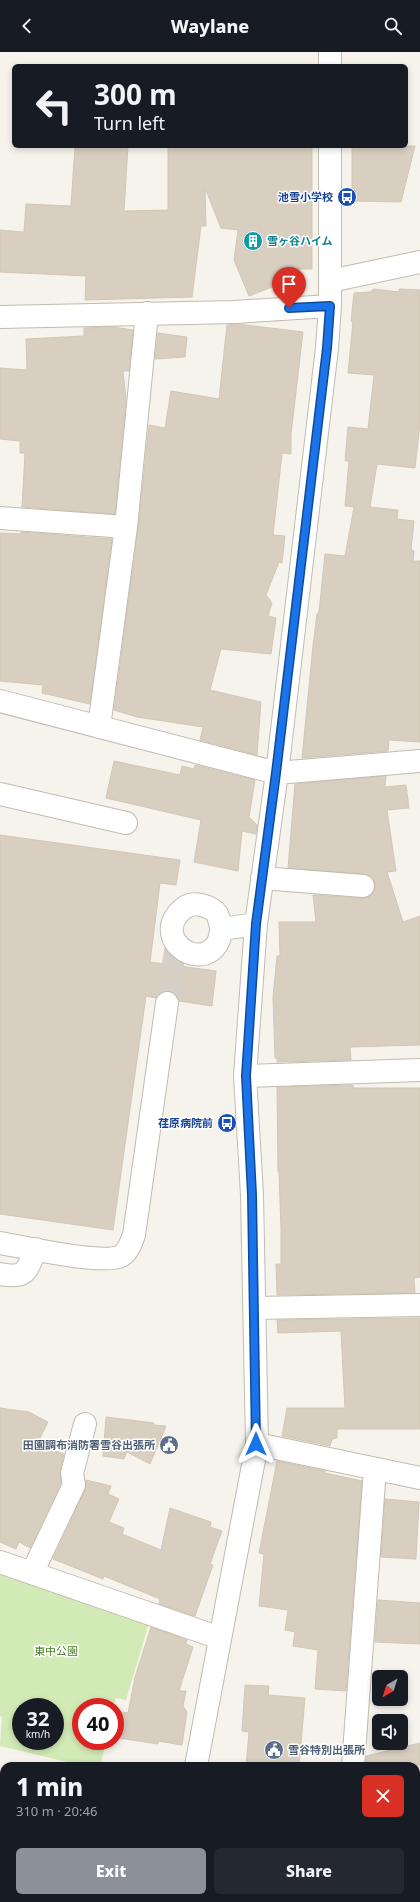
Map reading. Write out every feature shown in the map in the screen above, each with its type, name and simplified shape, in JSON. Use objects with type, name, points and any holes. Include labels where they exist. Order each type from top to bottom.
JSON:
[{"type":"street","points":[[330,52],[330,64]]},
{"type":"street","points":[[197,1762],[256,1444],[252,1195],[246,1076],[256,924],[276,773],[327,348],[330,306],[330,148]]},
{"type":"street","points":[[330,281],[420,262]]},
{"type":"street","points":[[0,316],[234,312],[330,306]]},
{"type":"street","points":[[99,727],[126,527],[147,313]]},
{"type":"street","points":[[0,518],[126,527]]},
{"type":"street","points":[[0,701],[276,773],[420,761]]},
{"type":"street","points":[[0,794],[126,823]]},
{"type":"street","points":[[262,878],[363,886]]},
{"type":"street","points":[[222,929],[256,924]]},
{"type":"street","points":[[0,1243],[93,1258],[112,1258],[121,1256],[129,1248],[134,1235],[167,1003]]},
{"type":"street","points":[[246,1076],[420,1070]]},
{"type":"street","points":[[0,1274],[15,1277],[26,1271],[36,1249]]},
{"type":"street","points":[[255,1308],[420,1305]]},
{"type":"street","points":[[32,1573],[74,1485],[72,1472],[85,1424]]},
{"type":"street","points":[[256,1444],[420,1478]]},
{"type":"street","points":[[353,1762],[375,1469]]},
{"type":"street","points":[[0,1562],[220,1638]]},
{"type":"green space","name":"東中公園","points":[[0,1572],[149,1623],[126,1700],[124,1698],[72,1698],[72,1750],[104,1750],[101,1762],[67,1762],[17,1750],[64,1750],[64,1698],[12,1698],[12,1749],[0,1746],[2,1717],[0,1716]]},
{"type":"building","points":[[408,146],[415,146],[401,202],[352,201],[352,148],[408,148]]},
{"type":"building","points":[[75,148],[128,148],[124,211],[168,210],[168,148],[312,148],[312,269],[292,269],[295,278],[249,296],[234,260],[238,230],[221,228],[205,188],[206,226],[201,226],[192,297],[85,300],[86,276],[0,272],[0,230],[24,232],[26,204],[71,206]]},
{"type":"building","points":[[374,289],[399,292],[399,289],[420,290],[420,424],[415,468],[377,464],[370,507],[398,510],[397,519],[414,521],[411,549],[414,551],[413,561],[420,561],[420,742],[389,740],[388,751],[302,758],[313,646],[317,614],[319,612],[325,554],[345,556],[354,507],[345,506],[349,461],[345,461],[348,427],[368,429],[374,375],[348,373],[354,293],[370,292]]},
{"type":"building","points":[[238,324],[303,332],[291,434],[291,454],[282,453],[273,535],[285,536],[282,563],[279,562],[266,595],[272,603],[268,616],[276,618],[271,654],[221,649],[210,690],[261,702],[257,755],[200,740],[203,727],[137,717],[114,710],[138,529],[149,425],[165,428],[171,391],[219,399],[227,325]]},
{"type":"building","points":[[113,327],[133,330],[129,371],[123,371],[126,400],[115,514],[22,507],[25,453],[20,453],[20,441],[0,439],[0,368],[27,370],[26,339],[84,336],[84,328]]},
{"type":"building","points":[[158,333],[187,337],[185,357],[155,359]]},
{"type":"building","points":[[21,532],[112,539],[90,704],[42,693],[43,685],[0,681],[0,533],[21,534]]},
{"type":"building","points":[[114,761],[180,775],[182,766],[194,769],[195,765],[255,780],[249,817],[257,825],[256,834],[242,831],[238,871],[194,862],[201,820],[106,798]]},
{"type":"building","points":[[386,776],[385,787],[406,785],[409,808],[387,810],[396,871],[387,872],[403,922],[420,916],[420,1045],[350,1047],[351,1060],[277,1062],[277,1058],[275,1058],[273,997],[277,956],[280,956],[279,922],[316,922],[313,895],[362,898],[368,897],[373,893],[375,887],[374,881],[370,876],[364,874],[288,868],[295,784]]},
{"type":"building","points":[[0,835],[180,860],[176,885],[160,883],[150,962],[216,971],[212,1006],[179,1001],[175,993],[168,991],[162,992],[156,998],[146,996],[113,1230],[0,1214]]},
{"type":"building","points":[[353,1085],[353,1088],[420,1088],[420,1277],[414,1278],[415,1293],[277,1295],[276,1264],[281,1264],[281,1228],[278,1172],[277,1087]]},
{"type":"building","points":[[420,1318],[420,1429],[337,1429],[337,1438],[332,1439],[330,1446],[282,1436],[287,1408],[345,1408],[341,1331],[278,1333],[277,1320]]},
{"type":"building","points":[[0,1408],[29,1412],[48,1422],[37,1444],[64,1454],[60,1470],[61,1483],[30,1548],[19,1542],[16,1549],[0,1542]]},
{"type":"building","points":[[106,1417],[166,1426],[150,1464],[127,1452],[124,1459],[103,1456]]},
{"type":"building","points":[[277,1461],[325,1471],[325,1473],[362,1481],[346,1691],[315,1689],[318,1650],[293,1646],[295,1632],[285,1630],[288,1610],[259,1606],[264,1554],[259,1553]]},
{"type":"building","points":[[86,1480],[111,1486],[108,1494],[119,1499],[109,1522],[124,1528],[122,1534],[161,1550],[170,1508],[211,1522],[210,1527],[222,1531],[210,1564],[213,1565],[195,1616],[159,1604],[160,1599],[104,1576],[103,1579],[53,1559],[85,1490]]},
{"type":"building","points":[[385,1499],[419,1502],[416,1559],[381,1557]]},
{"type":"building","points":[[378,1600],[420,1603],[420,1644],[375,1642]]},
{"type":"building","points":[[151,1627],[187,1640],[186,1644],[193,1647],[179,1691],[186,1691],[183,1706],[187,1712],[182,1745],[158,1741],[158,1744],[124,1739],[124,1712],[128,1713],[135,1677]]},
{"type":"building","points":[[245,1685],[269,1686],[268,1695],[305,1698],[299,1762],[246,1762],[249,1732],[242,1731]]},
{"type":"building","points":[[420,1743],[420,1762],[366,1762],[366,1756],[391,1750],[408,1750],[408,1746]]},
{"type":"tunnel","points":[[167,1003],[176,945]]},
{"type":"place","name":"池雪小学校","points":[[347,197]]},
{"type":"place","name":"雪ヶ谷ハイム","points":[[253,241]]},
{"type":"place","name":"荏原病院前","points":[[227,1123]]},
{"type":"place","name":"田園調布消防署雪谷出張所","points":[[169,1445]]},
{"type":"place","name":"雪谷特別出張所","points":[[274,1750]]},
{"type":"route","points":[[256,1444],[252,1195],[246,1076],[256,924],[278,757],[327,348],[330,306],[289,308]]}]
